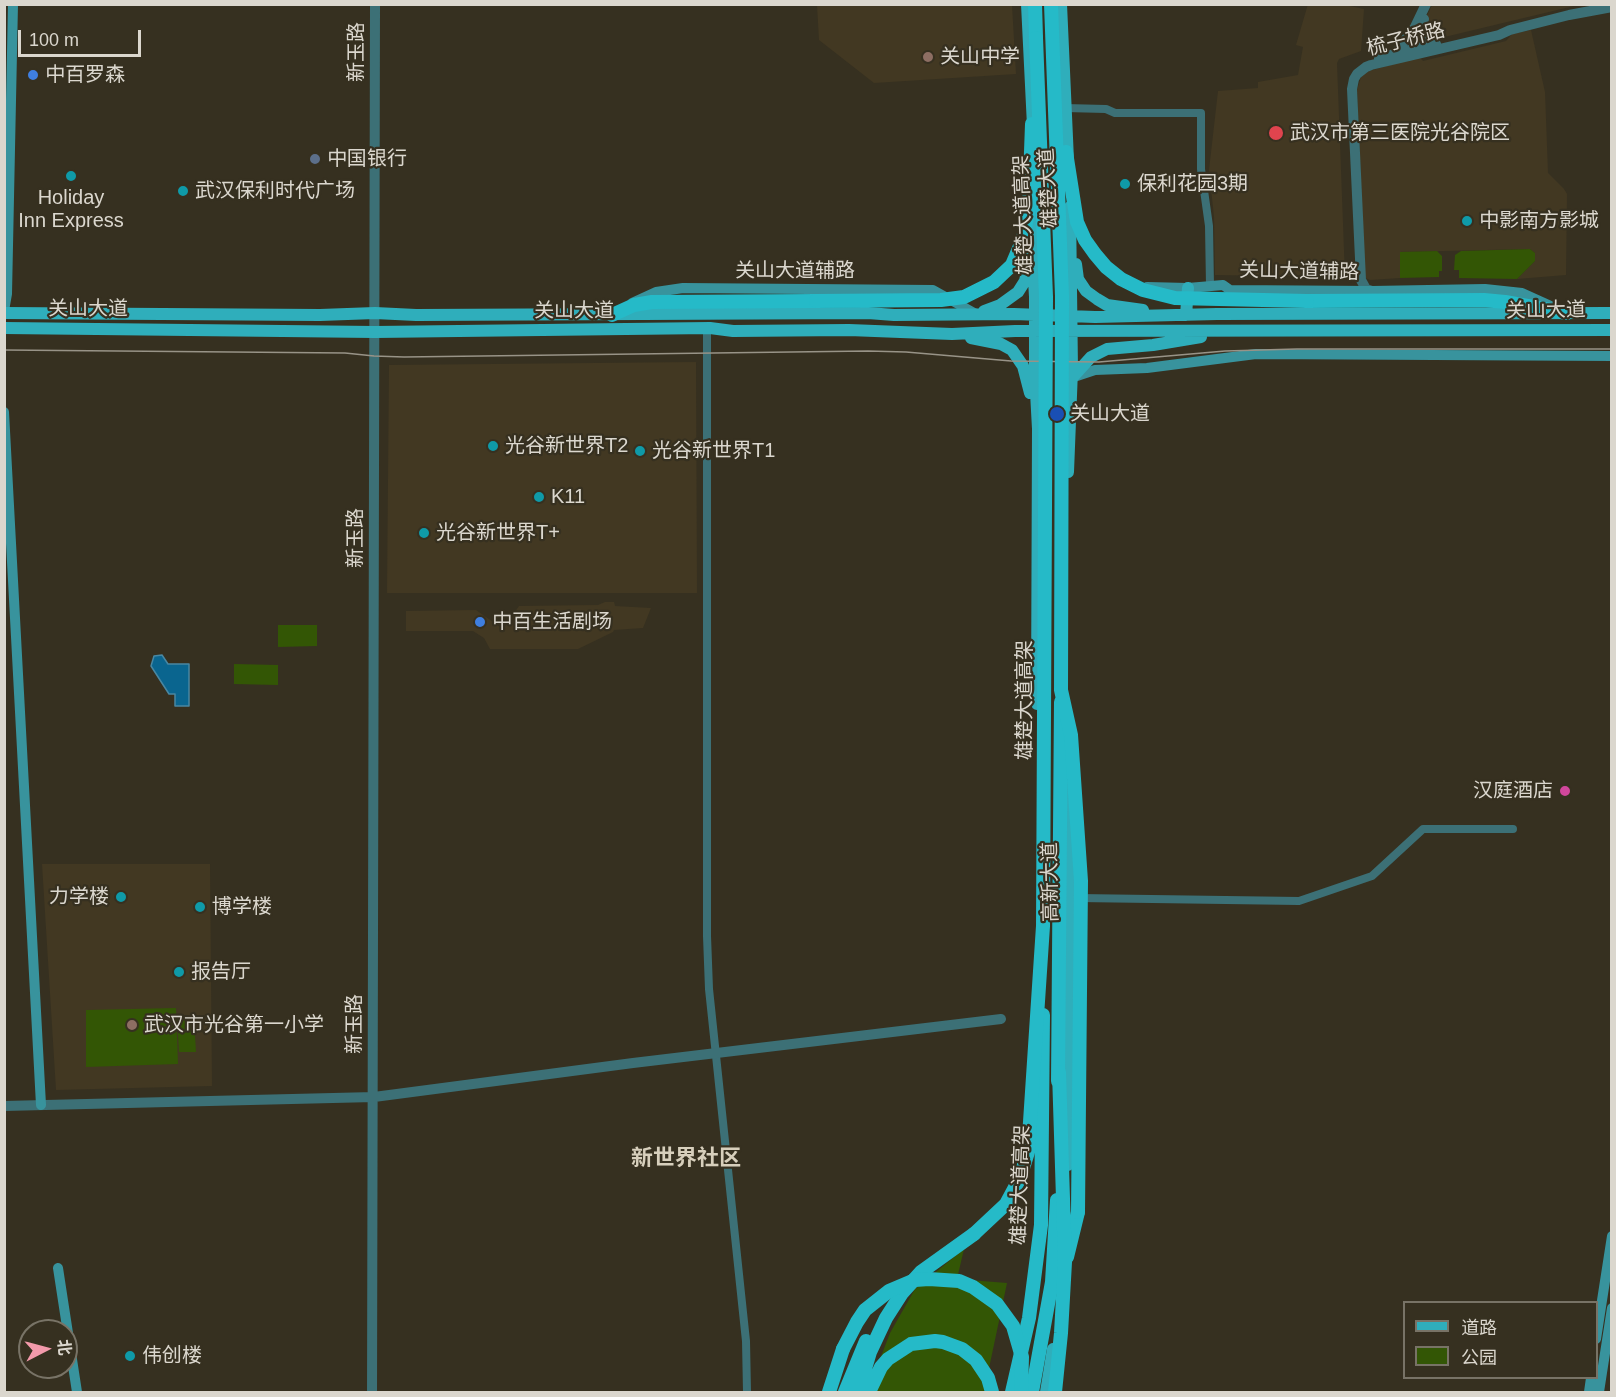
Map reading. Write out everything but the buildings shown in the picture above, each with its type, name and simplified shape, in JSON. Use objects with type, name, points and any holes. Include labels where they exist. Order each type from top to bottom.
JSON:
[{"type":"highway","name":"雄楚大道高架","points":[[1012,1392],[1029,1318],[1041,1225],[1046,297],[1035,4]]},
{"type":"highway","name":"雄楚大道高架","points":[[1032,1392],[1050,1292],[1056,1241],[1059,1072],[1062,296],[1052,4]]},
{"type":"highway","points":[[1052,4],[1066,161],[1073,207],[1081,231],[1095,254],[1121,279],[1143,290],[1164,296],[1198,300],[1484,300],[1567,314]]},
{"type":"highway","points":[[612,315],[634,305],[652,302],[941,300],[964,297],[985,288],[1011,265],[1023,239],[1029,207],[1036,38]]},
{"type":"highway","points":[[1060,1283],[1078,1212],[1081,881],[1071,735],[1061,690]]},
{"type":"highway","points":[[845,1392],[862,1350],[881,1314],[897,1293],[921,1272],[991,1220],[1006,1204],[1020,1178],[1028,1152],[1043,926]]},
{"type":"highway","points":[[1055,1392],[1065,1262],[1059,1072]]},
{"type":"highway","points":[[858,1392],[870,1352],[886,1318],[902,1293],[921,1272]]},
{"type":"highway","points":[[829,1392],[843,1349],[866,1310],[876,1299],[895,1288],[915,1280],[929,1279],[959,1281],[973,1287],[997,1304],[1006,1315],[1019,1340],[1023,1357],[1021,1392]]},
{"type":"highway","points":[[869,1392],[881,1367],[888,1359],[911,1344],[935,1341],[952,1345],[970,1355],[984,1370],[992,1392]]},
{"type":"main road","points":[[4,312],[7,294],[13,4]]},
{"type":"main road","name":"雄楚大道","points":[[1027,4],[1034,150],[1032,246],[1035,374]]},
{"type":"main road","name":"雄楚大道","points":[[1061,4],[1071,242],[1072,374]]},
{"type":"main road","name":"关山大道辅路","points":[[1070,210],[1079,241],[1086,254],[1109,275],[1121,282],[1142,287],[1188,288],[1223,285],[1230,290],[1343,291],[1485,289],[1522,293],[1567,314]]},
{"type":"main road","points":[[1071,242],[1078,279],[1086,291],[1107,305],[1186,315],[1188,288]]},
{"type":"main road","points":[[976,314],[1000,305],[1018,292],[1025,281],[1032,246]]},
{"type":"main road","name":"关山大道辅路","points":[[612,315],[650,294],[683,288],[933,290],[976,314]]},
{"type":"main road","points":[[1230,290],[1230,314]]},
{"type":"main road","name":"关山大道","points":[[4,312],[320,315],[976,314],[1071,316],[1611,313]]},
{"type":"main road","name":"关山大道","points":[[4,328],[375,332],[707,328],[952,334],[1611,330]]},
{"type":"main road","points":[[1072,374],[1091,357],[1107,349],[1187,340],[1228,331]]},
{"type":"main road","points":[[952,334],[1001,344],[1012,350],[1023,366],[1038,429]]},
{"type":"main road","points":[[1072,374],[1095,370],[1147,368],[1256,354],[1611,356]]},
{"type":"main road","name":"高新大道","points":[[1007,1392],[1025,1318],[1036,1234],[1039,997],[1038,429],[1035,374]]},
{"type":"main road","name":"高新大道","points":[[1046,1392],[1053,1356],[1067,1212],[1071,898],[1065,622],[1072,374]]},
{"type":"main road","points":[[4,412],[41,1105]]},
{"type":"main road","points":[[1598,1325],[1611,1236]]},
{"type":"main road","points":[[58,1268],[77,1392]]},
{"type":"main road","points":[[1599,1392],[1611,1308]]},
{"type":"street","name":"新玉路","points":[[372,1392],[375,4]]},
{"type":"street","points":[[1395,53],[1415,27],[1426,4]]},
{"type":"street","points":[[1430,4],[1420,32],[1423,39],[1436,44]]},
{"type":"street","name":"梳子桥路","points":[[1343,291],[1354,285],[1355,279],[1348,78],[1362,63],[1395,53],[1597,4]]},
{"type":"street","name":"梳子桥路","points":[[1372,291],[1366,289],[1361,280],[1352,89],[1357,74],[1371,65],[1476,41],[1569,15],[1611,7]]},
{"type":"street","points":[[1065,108],[1106,109],[1115,113],[1201,113],[1201,169],[1209,226],[1210,286]]},
{"type":"street","points":[[707,328],[707,936],[715,1054],[746,1341],[747,1392]]},
{"type":"street","points":[[1071,898],[1299,901],[1372,876],[1423,829],[1513,829]]},
{"type":"street","points":[[4,1106],[374,1097],[1001,1019]]},
{"type":"shaded area","name":"武汉市第三医院光谷院区","points":[[1308,4],[1345,5],[1364,9],[1361,51],[1339,59],[1337,63],[1345,277],[1215,275],[1214,217],[1209,170],[1218,91],[1258,88],[1258,82],[1298,75],[1303,47],[1296,45]]},
{"type":"shaded area","name":"关山中学","points":[[817,5],[1012,5],[1016,74],[874,83],[819,40]]},
{"type":"shaded area","points":[[1432,5],[1578,5],[1432,40],[1427,37],[1423,24]]},
{"type":"shaded area","points":[[1531,30],[1545,92],[1548,173],[1567,194],[1566,275],[1517,279],[1535,261],[1535,253],[1530,249],[1401,252],[1400,278],[1370,280],[1365,278],[1357,90],[1361,77],[1369,71],[1419,57],[1423,61],[1506,41],[1512,34]]},
{"type":"shaded area","points":[[696,362],[697,593],[387,593],[389,365]]},
{"type":"shaded area","points":[[614,602],[615,606],[651,608],[643,628],[614,630],[578,649],[490,649],[484,638],[473,631],[406,631],[406,611],[476,610],[503,629],[519,606],[598,605]]},
{"type":"shaded area","name":"武汉市光谷第一小学","points":[[42,864],[210,864],[212,1086],[56,1090]]},
{"type":"green space","points":[[1530,249],[1535,253],[1535,261],[1517,279],[1459,278],[1459,270],[1454,270],[1455,255],[1461,251]]},
{"type":"green space","points":[[1437,251],[1442,256],[1442,271],[1439,271],[1439,277],[1400,278],[1400,252]]},
{"type":"green space","points":[[278,625],[317,625],[317,646],[278,647]]},
{"type":"green space","points":[[234,664],[278,665],[278,685],[234,684]]},
{"type":"green space","points":[[176,1008],[178,1064],[86,1067],[86,1010]]},
{"type":"green space","points":[[177,1018],[194,1018],[196,1052],[179,1052]]},
{"type":"green space","points":[[964,1249],[957,1279],[1007,1283],[984,1392],[864,1392],[870,1385],[890,1333],[915,1289]]},
{"type":"water","points":[[162,655],[168,664],[189,664],[189,706],[175,706],[175,694],[169,694],[151,666],[154,656]]},
{"type":"tram line","points":[[4,350],[345,353],[404,357],[868,351],[1011,361],[1099,362],[1225,351],[1297,349],[1612,349]]},
{"type":"place","name":"关山中学","points":[[928,57]]},
{"type":"place","name":"中百罗森","points":[[33,75]]},
{"type":"place","name":"武汉市第三医院光谷院区","points":[[1276,133]]},
{"type":"place","name":"中国银行","points":[[315,159]]},
{"type":"place","name":"Holiday Inn Express","points":[[71,176]]},
{"type":"place","name":"保利花园3期","points":[[1125,184]]},
{"type":"place","name":"武汉保利时代广场","points":[[183,191]]},
{"type":"place","name":"中影南方影城","points":[[1467,221]]},
{"type":"place","name":"关山大道","points":[[1057,414]]},
{"type":"place","name":"光谷新世界T2","points":[[493,446]]},
{"type":"place","name":"光谷新世界T1","points":[[640,451]]},
{"type":"place","name":"K11","points":[[539,497]]},
{"type":"place","name":"光谷新世界T+","points":[[424,533]]},
{"type":"place","name":"中百生活剧场","points":[[480,622]]},
{"type":"place","name":"汉庭酒店","points":[[1565,791]]},
{"type":"place","name":"力学楼","points":[[121,897]]},
{"type":"place","name":"博学楼","points":[[200,907]]},
{"type":"place","name":"报告厅","points":[[179,972]]},
{"type":"place","name":"武汉市光谷第一小学","points":[[132,1025]]},
{"type":"place","name":"伟创楼","points":[[130,1356]]},
{"type":"district","name":"新世界社区","points":[[686,1159]]}]
